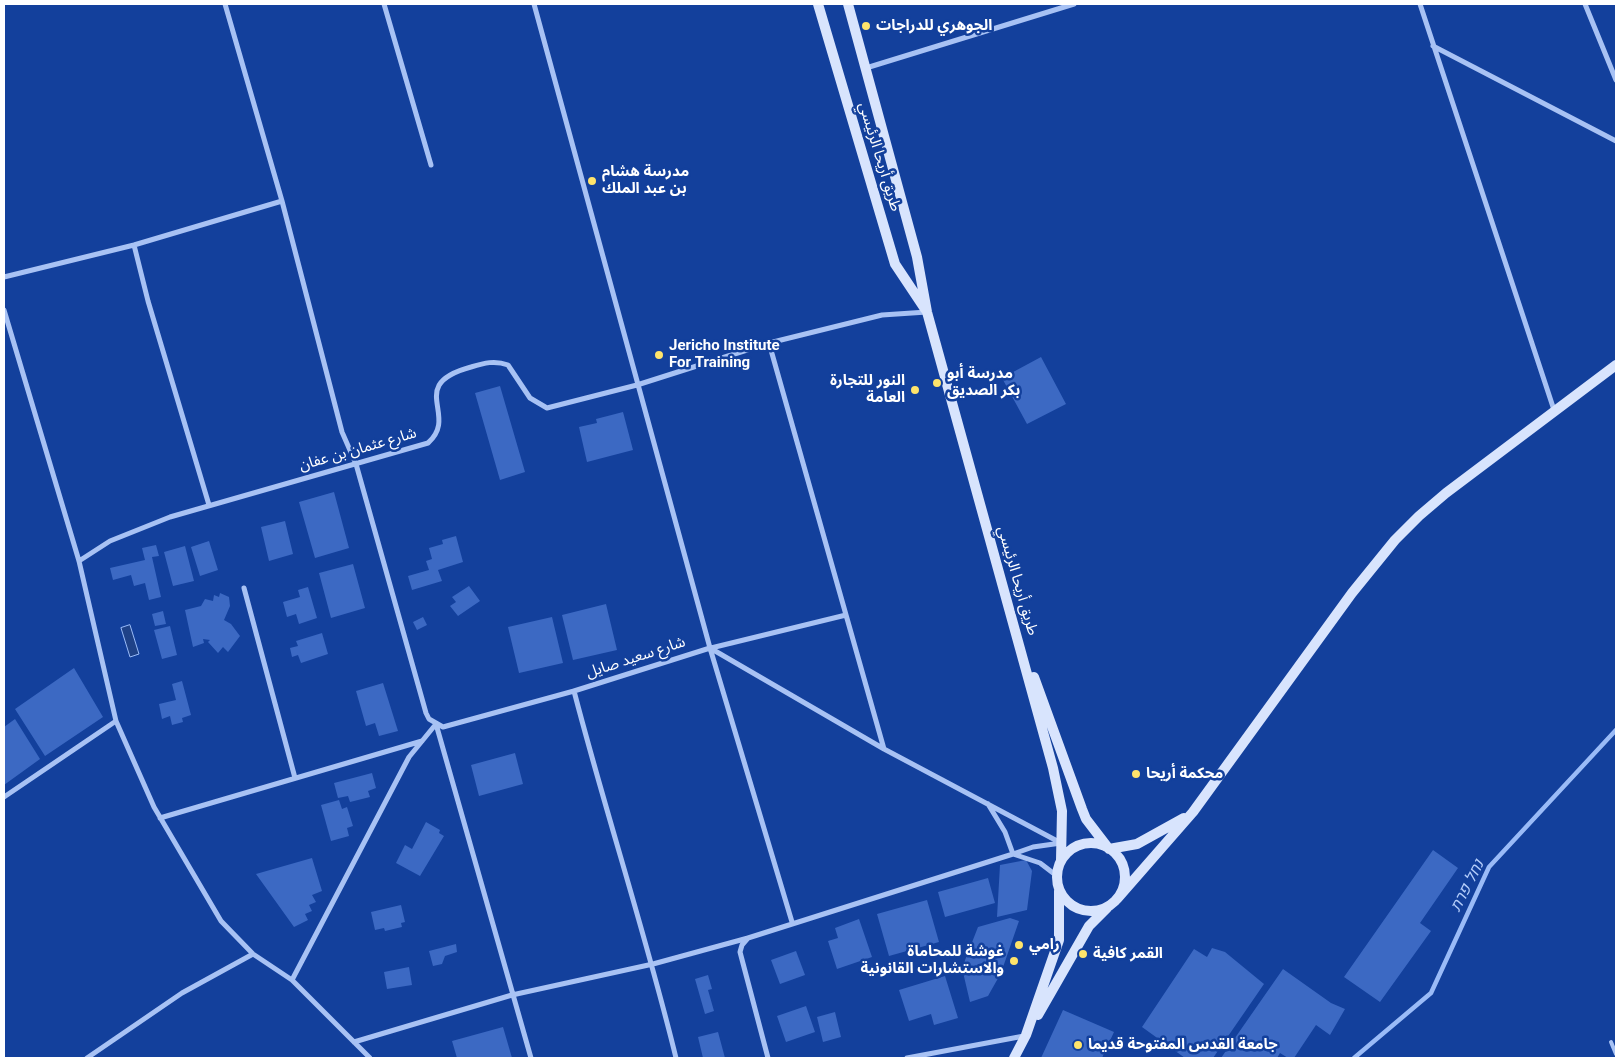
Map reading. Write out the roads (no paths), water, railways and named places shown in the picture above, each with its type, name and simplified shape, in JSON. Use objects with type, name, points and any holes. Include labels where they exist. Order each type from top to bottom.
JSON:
[{"type":"main road","name":"طريق أريحا الرئيسي","points":[[818,4],[895,264],[926,312]]},
{"type":"main road","name":"طريق أريحا الرئيسي","points":[[848,4],[918,257],[926,312],[1055,776],[1062,811],[1062,860]]},
{"type":"main road","points":[[1014,1058],[1089,926],[1117,899],[1193,812],[1352,594],[1395,540],[1446,493],[1616,365]]},
{"type":"main road","points":[[1015,629],[1082,809],[1089,824],[1120,858],[1125,877],[1123,888],[1117,899]]},
{"type":"main road","points":[[1026,1035],[1059,940],[1060,891],[1057,876],[1062,860],[1073,848],[1089,843],[1110,849],[1136,844],[1193,812]]},
{"type":"main road","points":[[1060,891],[1066,901],[1075,908],[1086,911],[1098,910],[1108,906]]},
{"type":"street","points":[[225,4],[282,202],[342,432],[356,464],[426,713],[436,724],[443,727],[574,691]]},
{"type":"street","points":[[384,4],[431,165]]},
{"type":"street","points":[[534,4],[636,385],[710,648],[884,749],[1062,843]]},
{"type":"street","points":[[866,68],[1074,4]]},
{"type":"street","points":[[1420,4],[1554,410]]},
{"type":"street","points":[[1586,4],[1616,80]]},
{"type":"street","points":[[1433,46],[1616,141]]},
{"type":"street","points":[[4,277],[134,245],[282,202]]},
{"type":"street","points":[[134,245],[148,301],[209,505]]},
{"type":"street","points":[[4,310],[79,561],[116,721],[160,818],[221,921],[253,954],[292,980],[370,1058]]},
{"type":"street","name":"شارع عثمان بن عفان","points":[[79,561],[110,541],[209,505],[403,452],[428,443],[433,438],[439,423],[436,390],[440,381],[453,372],[489,362],[508,365],[530,398],[548,408],[636,385],[769,343],[882,315],[926,312]]},
{"type":"street","points":[[769,343],[884,749]]},
{"type":"street","points":[[244,588],[295,778]]},
{"type":"street","points":[[710,648],[846,615]]},
{"type":"street","name":"شارع سعيد صايل","points":[[676,1058],[653,964],[635,912],[574,691],[710,648],[792,922]]},
{"type":"street","points":[[4,798],[116,721]]},
{"type":"street","points":[[292,980],[408,757],[436,724]]},
{"type":"street","points":[[436,724],[531,1058]]},
{"type":"street","points":[[160,818],[422,740]]},
{"type":"street","points":[[987,803],[1005,832],[1013,854]]},
{"type":"street","points":[[354,1042],[512,995],[653,964],[748,938],[792,922],[1033,847],[1062,843]]},
{"type":"street","points":[[1013,854],[1040,863],[1057,876]]},
{"type":"street","points":[[748,938],[742,945],[740,952],[768,1058]]},
{"type":"street","points":[[87,1058],[182,993],[253,954]]},
{"type":"street","points":[[907,1058],[1026,1035]]},
{"type":"lane","points":[[1611,1042],[1616,1054]]},
{"type":"water","points":[[130,625],[139,654],[130,657],[121,628]]},
{"type":"waterway","name":"נחל פרת","points":[[1354,1058],[1431,993],[1489,867],[1616,730]]},
{"type":"place","name":"الجوهري للدراجات","points":[[866,26]]},
{"type":"place","name":"مدرسة هشام بن عبد الملك","points":[[592,181]]},
{"type":"place","name":"Jericho Institute For Training","points":[[659,355]]},
{"type":"place","name":"مدرسة أبو بكر الصديق","points":[[937,383]]},
{"type":"place","name":"النور للتجارة العامة","points":[[915,390]]},
{"type":"place","name":"محكمة أريحا","points":[[1136,774]]},
{"type":"place","name":"رامي","points":[[1019,945]]},
{"type":"place","name":"القمر كافية","points":[[1083,954]]},
{"type":"place","name":"غوشة للمحاماة والاستشارات القانونية","points":[[1014,961]]},
{"type":"place","name":"جامعة القدس المفتوحة قديما","points":[[1078,1045]]}]
